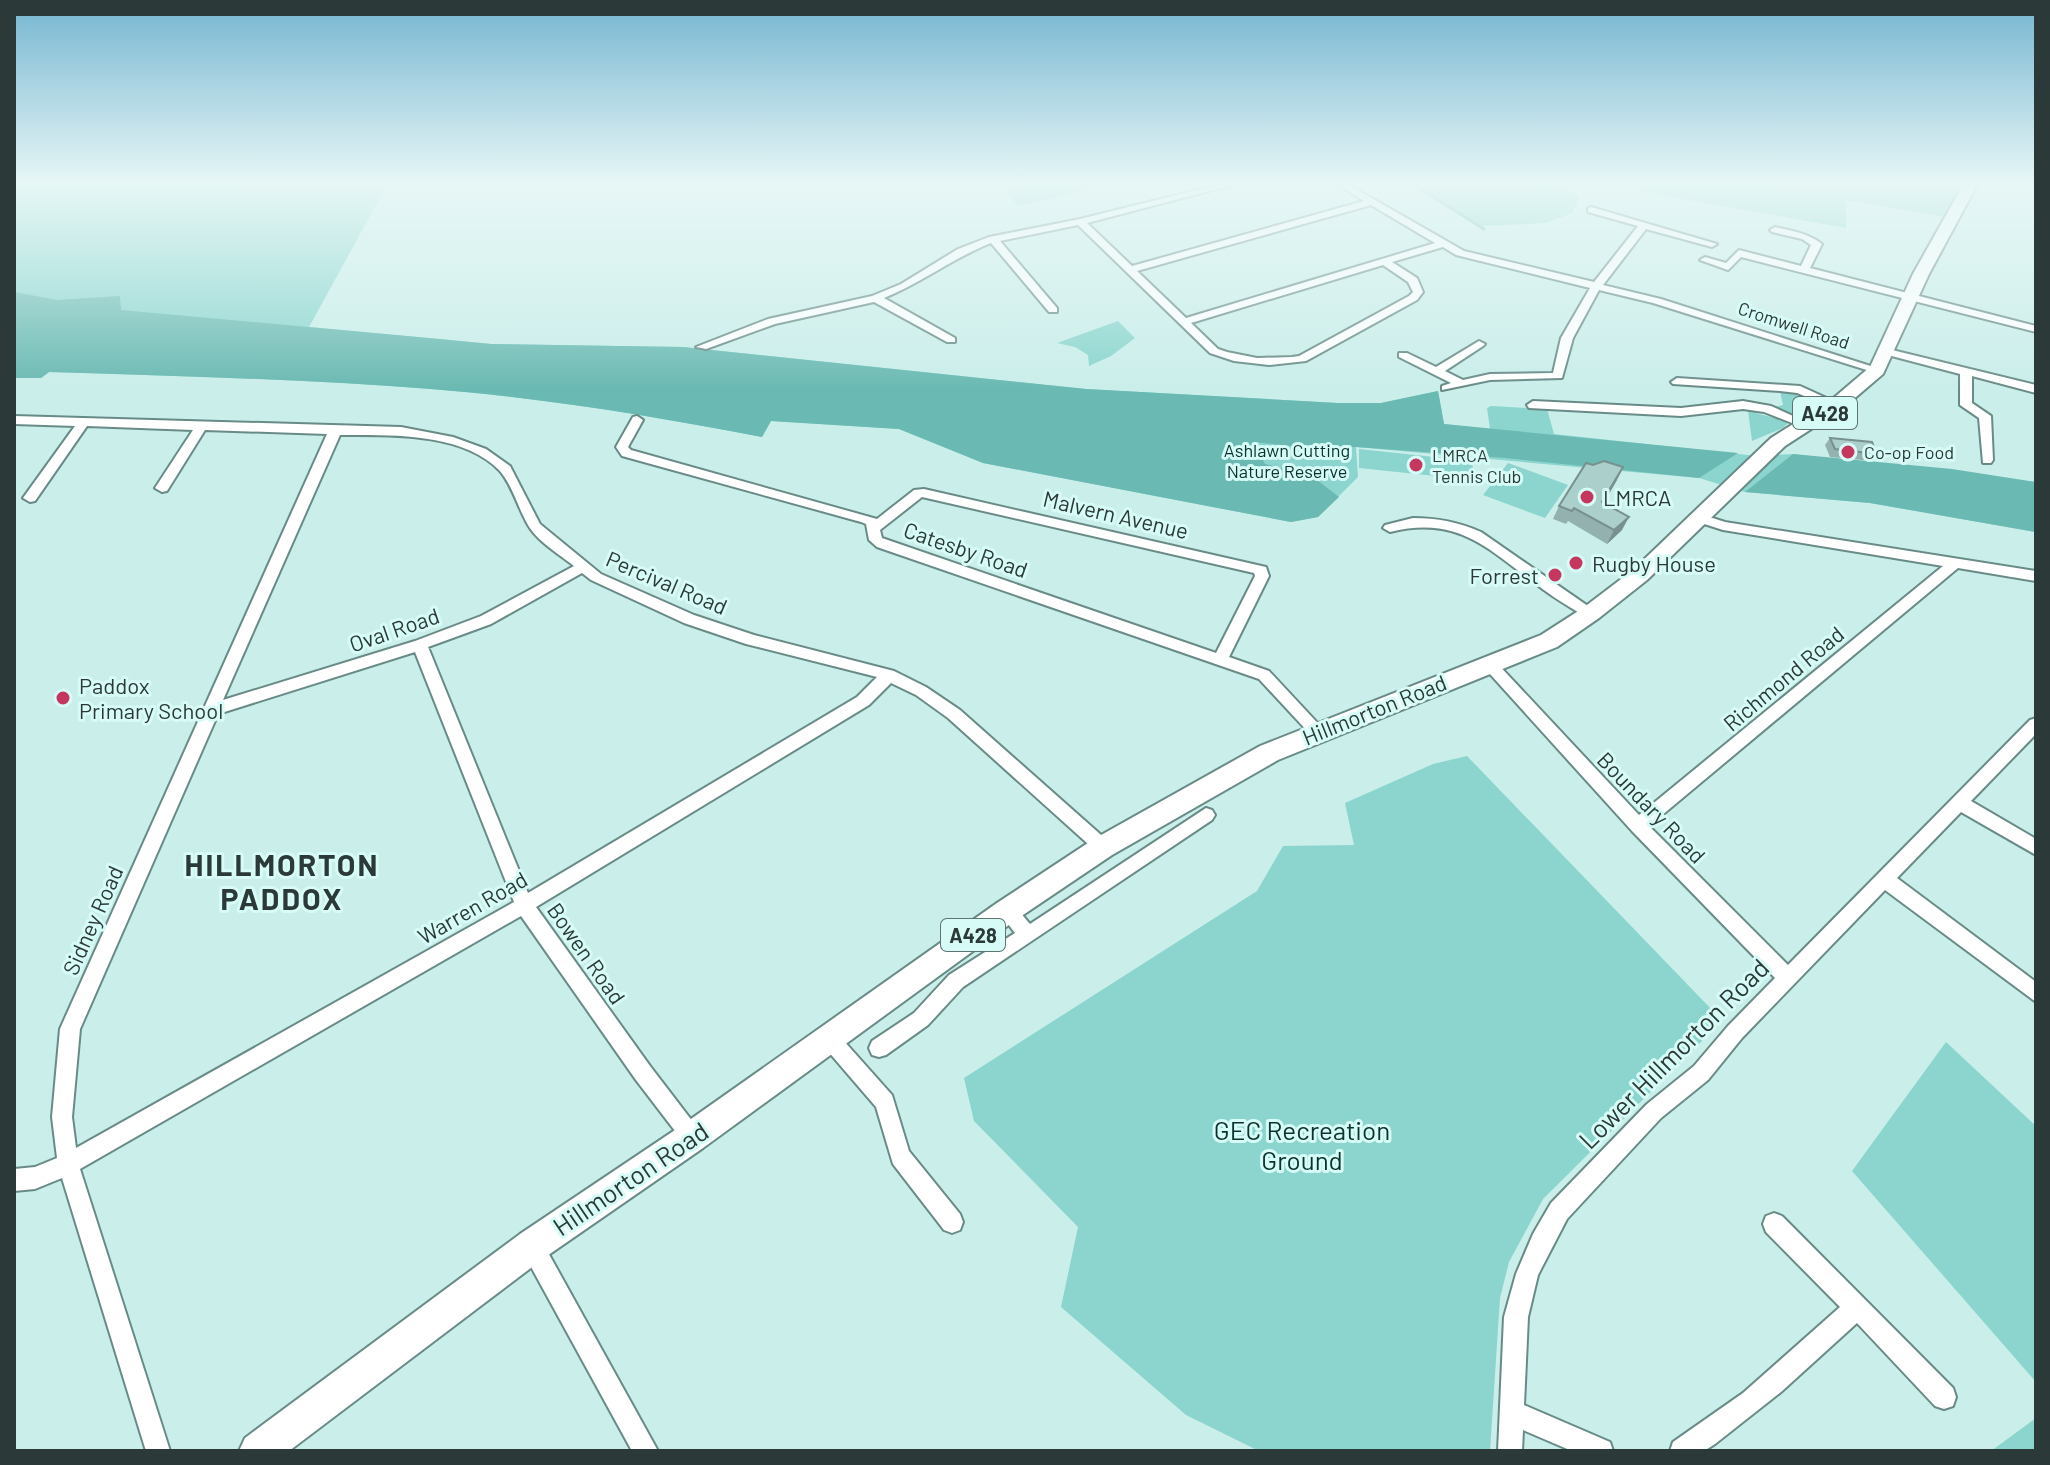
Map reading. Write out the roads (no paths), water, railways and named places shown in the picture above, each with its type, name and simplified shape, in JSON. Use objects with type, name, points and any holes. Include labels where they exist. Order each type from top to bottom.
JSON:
[{"type":"highway","name":"A428","points":[[1805,424],[1836,405],[1877,370],[1934,253]]},
{"type":"highway","name":"Hillmorton Road","points":[[258,1451],[532,1246],[692,1137],[1007,911],[1103,847],[1222,778],[1317,731],[1549,641],[1640,575],[1768,450],[1805,424]]},
{"type":"street","points":[[702,347],[772,321],[875,298],[905,286],[958,253]]},
{"type":"street","points":[[1005,253],[1053,310]]},
{"type":"street","points":[[1113,253],[1214,351],[1231,357],[1285,361],[1310,355],[1418,292],[1413,280],[1385,262]]},
{"type":"street","points":[[1130,270],[1189,253]]},
{"type":"street","points":[[1184,322],[1412,253]]},
{"type":"street","name":"Cromwell Road","points":[[1464,253],[1657,301],[1877,370]]},
{"type":"street","points":[[1446,388],[1490,377],[1558,376],[1557,360],[1596,285],[1619,253]]},
{"type":"street","points":[[1705,260],[1728,267],[1739,253]]},
{"type":"street","points":[[1740,253],[2036,329]]},
{"type":"street","points":[[1804,270],[1812,253]]},
{"type":"street","points":[[875,298],[951,340]]},
{"type":"street","points":[[1438,371],[1479,344]]},
{"type":"street","points":[[1888,352],[2036,389]]},
{"type":"street","points":[[1403,355],[1462,384]]},
{"type":"street","points":[[1966,371],[1966,405],[1985,416],[1987,460]]},
{"type":"street","points":[[1685,379],[1800,390],[1836,405]]},
{"type":"street","points":[[1533,405],[1558,402],[1681,412],[1743,405],[1767,409],[1805,424]]},
{"type":"street","name":"Percival Road","points":[[14,420],[401,431],[449,440],[482,452],[505,469],[535,526],[582,567],[620,590],[689,619],[751,640],[889,675],[921,691],[954,714],[1103,847]]},
{"type":"street","name":"Catesby Road","points":[[637,420],[622,447],[626,453],[858,517],[872,522],[876,540],[882,544],[1264,675],[1317,731]]},
{"type":"street","points":[[30,498],[83,423]]},
{"type":"street","points":[[162,488],[201,427]]},
{"type":"street","name":"Sidney Road","points":[[158,1451],[68,1164],[62,1117],[70,1029],[335,431]]},
{"type":"street","name":"Malvern Avenue","points":[[875,527],[919,493],[924,493],[1261,570],[1262,576],[1221,659]]},
{"type":"street","points":[[1390,528],[1402,516],[1455,527],[1489,540],[1591,613]]},
{"type":"street","points":[[1700,518],[1723,526],[2036,576]]},
{"type":"street","name":"Richmond Road","points":[[1638,826],[1955,563]]},
{"type":"street","name":"Oval Road","points":[[211,710],[420,645],[486,620],[582,567]]},
{"type":"street","name":"Bowen Road","points":[[420,645],[524,905],[692,1137]]},
{"type":"street","name":"Boundary Road","points":[[1488,663],[1638,826],[1788,978]]},
{"type":"street","name":"Warren Road","points":[[14,1180],[35,1178],[68,1164],[524,905],[863,701],[889,675]]},
{"type":"street","name":"Lower Hillmorton Road","points":[[1510,1451],[1516,1317],[1527,1274],[1559,1211],[1654,1111],[1701,1073],[1788,978],[2036,724]]},
{"type":"street","points":[[1958,802],[2036,848]]},
{"type":"street","points":[[879,1048],[921,1019],[956,981],[1206,815]]},
{"type":"street","points":[[1884,879],[2036,993]]},
{"type":"street","points":[[1007,911],[1028,935]]},
{"type":"street","points":[[828,1037],[885,1102],[900,1157],[952,1222]]},
{"type":"street","points":[[1774,1224],[1944,1397]]},
{"type":"street","points":[[532,1246],[646,1451]]},
{"type":"street","points":[[1682,1451],[1725,1424],[1774,1384],[1857,1307]]},
{"type":"street","points":[[1511,1412],[1601,1451]]},
{"type":"place","name":"Co-op Food","points":[[1848,452]]},
{"type":"place","name":"LMRCA Tennis Club","points":[[1416,465]]},
{"type":"place","name":"LMRCA","points":[[1587,497]]},
{"type":"place","name":"Rugby House","points":[[1576,563]]},
{"type":"place","name":"Forrest","points":[[1555,575]]},
{"type":"place","name":"Paddox Primary School","points":[[63,698]]},
{"type":"district","name":"HILLMORTON PADDOX","points":[[282,881]]},
{"type":"park label","name":"Ashlawn Cutting Nature Reserve","points":[[1287,460]]},
{"type":"park label","name":"GEC Recreation Ground","points":[[1302,1144]]}]
